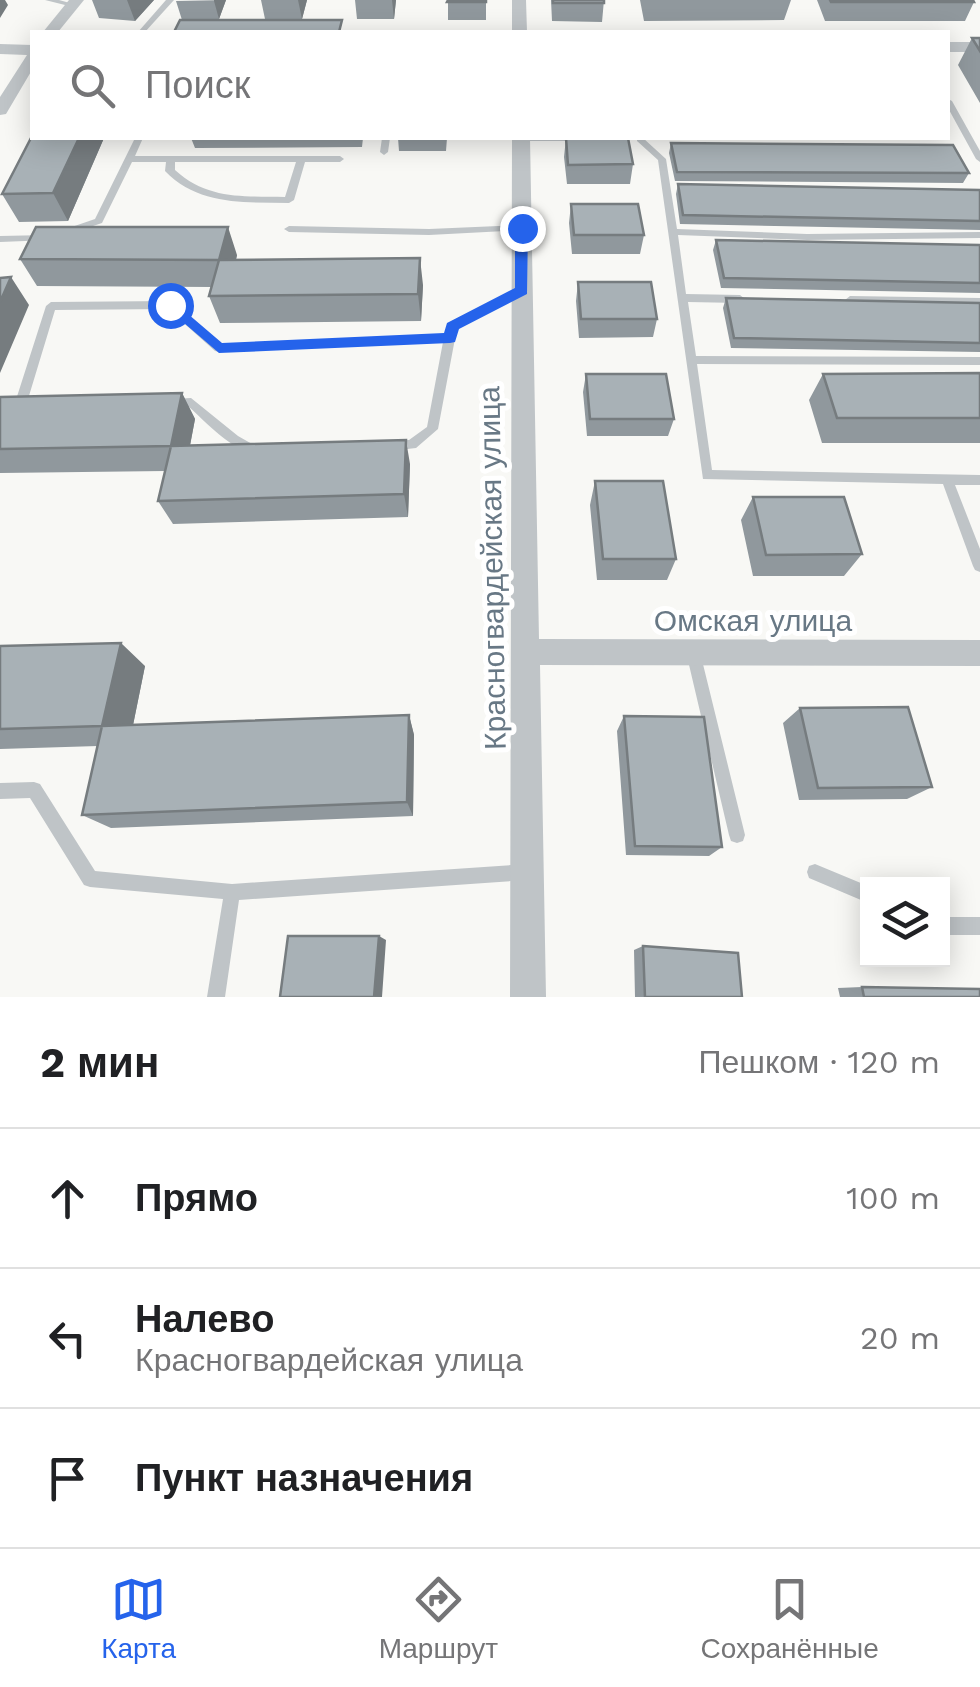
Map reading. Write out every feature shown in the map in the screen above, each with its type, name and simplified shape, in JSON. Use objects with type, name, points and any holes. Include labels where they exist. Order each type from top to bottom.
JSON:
[{"type":"street","points":[[519,0],[520,30]]},
{"type":"street","points":[[52,30],[75,2]]},
{"type":"street","points":[[950,47],[980,47]]},
{"type":"street","points":[[0,49],[30,50]]},
{"type":"street","points":[[0,110],[30,61]]},
{"type":"street","name":"Красногвардейская улица","points":[[520,140],[528,997]]},
{"type":"street","name":"Омская улица","points":[[525,652],[980,653]]},
{"type":"lane","points":[[50,0],[75,2]]},
{"type":"lane","points":[[144,30],[170,0]]},
{"type":"lane","points":[[950,106],[980,159]]},
{"type":"lane","points":[[0,238],[48,238],[99,221],[138,140]]},
{"type":"lane","points":[[384,152],[386,140]]},
{"type":"lane","points":[[642,140],[662,159],[707,475],[980,480]]},
{"type":"lane","points":[[129,159],[340,159]]},
{"type":"lane","points":[[171,159],[170,172],[186,188],[212,197],[289,200],[301,159]]},
{"type":"lane","points":[[666,186],[686,186]]},
{"type":"lane","points":[[289,229],[429,232],[522,228]]},
{"type":"lane","points":[[673,232],[807,237],[980,235]]},
{"type":"lane","points":[[372,447],[412,445],[432,429],[452,326],[522,290]]},
{"type":"lane","points":[[682,298],[762,299]]},
{"type":"lane","points":[[841,300],[980,302]]},
{"type":"lane","points":[[18,414],[51,306],[170,305],[219,348],[450,338]]},
{"type":"lane","points":[[691,360],[980,361]]},
{"type":"lane","points":[[152,405],[191,402],[254,451],[274,450]]},
{"type":"lane","points":[[0,414],[37,412]]},
{"type":"lane","points":[[948,482],[980,566]]},
{"type":"lane","points":[[693,652],[736,835]]},
{"type":"lane","points":[[0,791],[34,790],[90,879],[232,892],[527,872]]},
{"type":"lane","points":[[815,872],[860,892]]},
{"type":"lane","points":[[216,997],[232,892]]},
{"type":"lane","points":[[950,926],[980,926]]},
{"type":"building","points":[[486,0],[486,2],[447,2]]},
{"type":"building","points":[[604,0],[604,3],[553,3]]},
{"type":"building","points":[[973,0],[974,2],[831,2]]},
{"type":"building","points":[[180,20],[342,20],[340,30],[175,30]]},
{"type":"building","points":[[30,140],[78,140],[53,193],[2,194]]},
{"type":"building","points":[[566,140],[628,140],[633,164],[568,165]]},
{"type":"building","points":[[671,143],[953,145],[969,173],[677,172]]},
{"type":"building","points":[[678,184],[980,190],[980,221],[683,215]]},
{"type":"building","points":[[571,204],[638,204],[644,235],[574,235]]},
{"type":"building","points":[[36,227],[228,227],[219,260],[20,259]]},
{"type":"building","points":[[716,240],[980,245],[980,283],[724,278]]},
{"type":"building","points":[[420,258],[418,294],[209,296],[219,260]]},
{"type":"building","points":[[11,277],[0,302],[0,278]]},
{"type":"building","points":[[578,282],[651,282],[657,319],[581,319]]},
{"type":"building","points":[[726,298],[980,303],[980,343],[734,338]]},
{"type":"building","points":[[980,373],[980,418],[837,418],[823,374]]},
{"type":"building","points":[[586,374],[666,374],[674,419],[590,419]]},
{"type":"building","points":[[182,393],[171,446],[0,449],[0,397]]},
{"type":"building","points":[[406,440],[404,494],[158,501],[171,446]]},
{"type":"building","points":[[595,481],[663,481],[676,559],[603,559]]},
{"type":"building","points":[[753,497],[844,497],[862,554],[766,555]]},
{"type":"building","points":[[121,643],[102,726],[0,729],[0,646]]},
{"type":"building","points":[[908,707],[932,787],[818,788],[800,708]]},
{"type":"building","points":[[409,715],[407,802],[82,815],[102,726]]},
{"type":"building","points":[[624,716],[704,717],[722,847],[635,846]]},
{"type":"building","points":[[288,936],[379,936],[374,997],[280,997]]},
{"type":"building","points":[[643,946],[738,953],[742,997],[645,997]]},
{"type":"building","points":[[862,987],[980,989],[980,997],[864,997]]},
{"type":"route","points":[[170,305],[219,348],[450,338],[452,326],[522,290],[522,228]]}]
